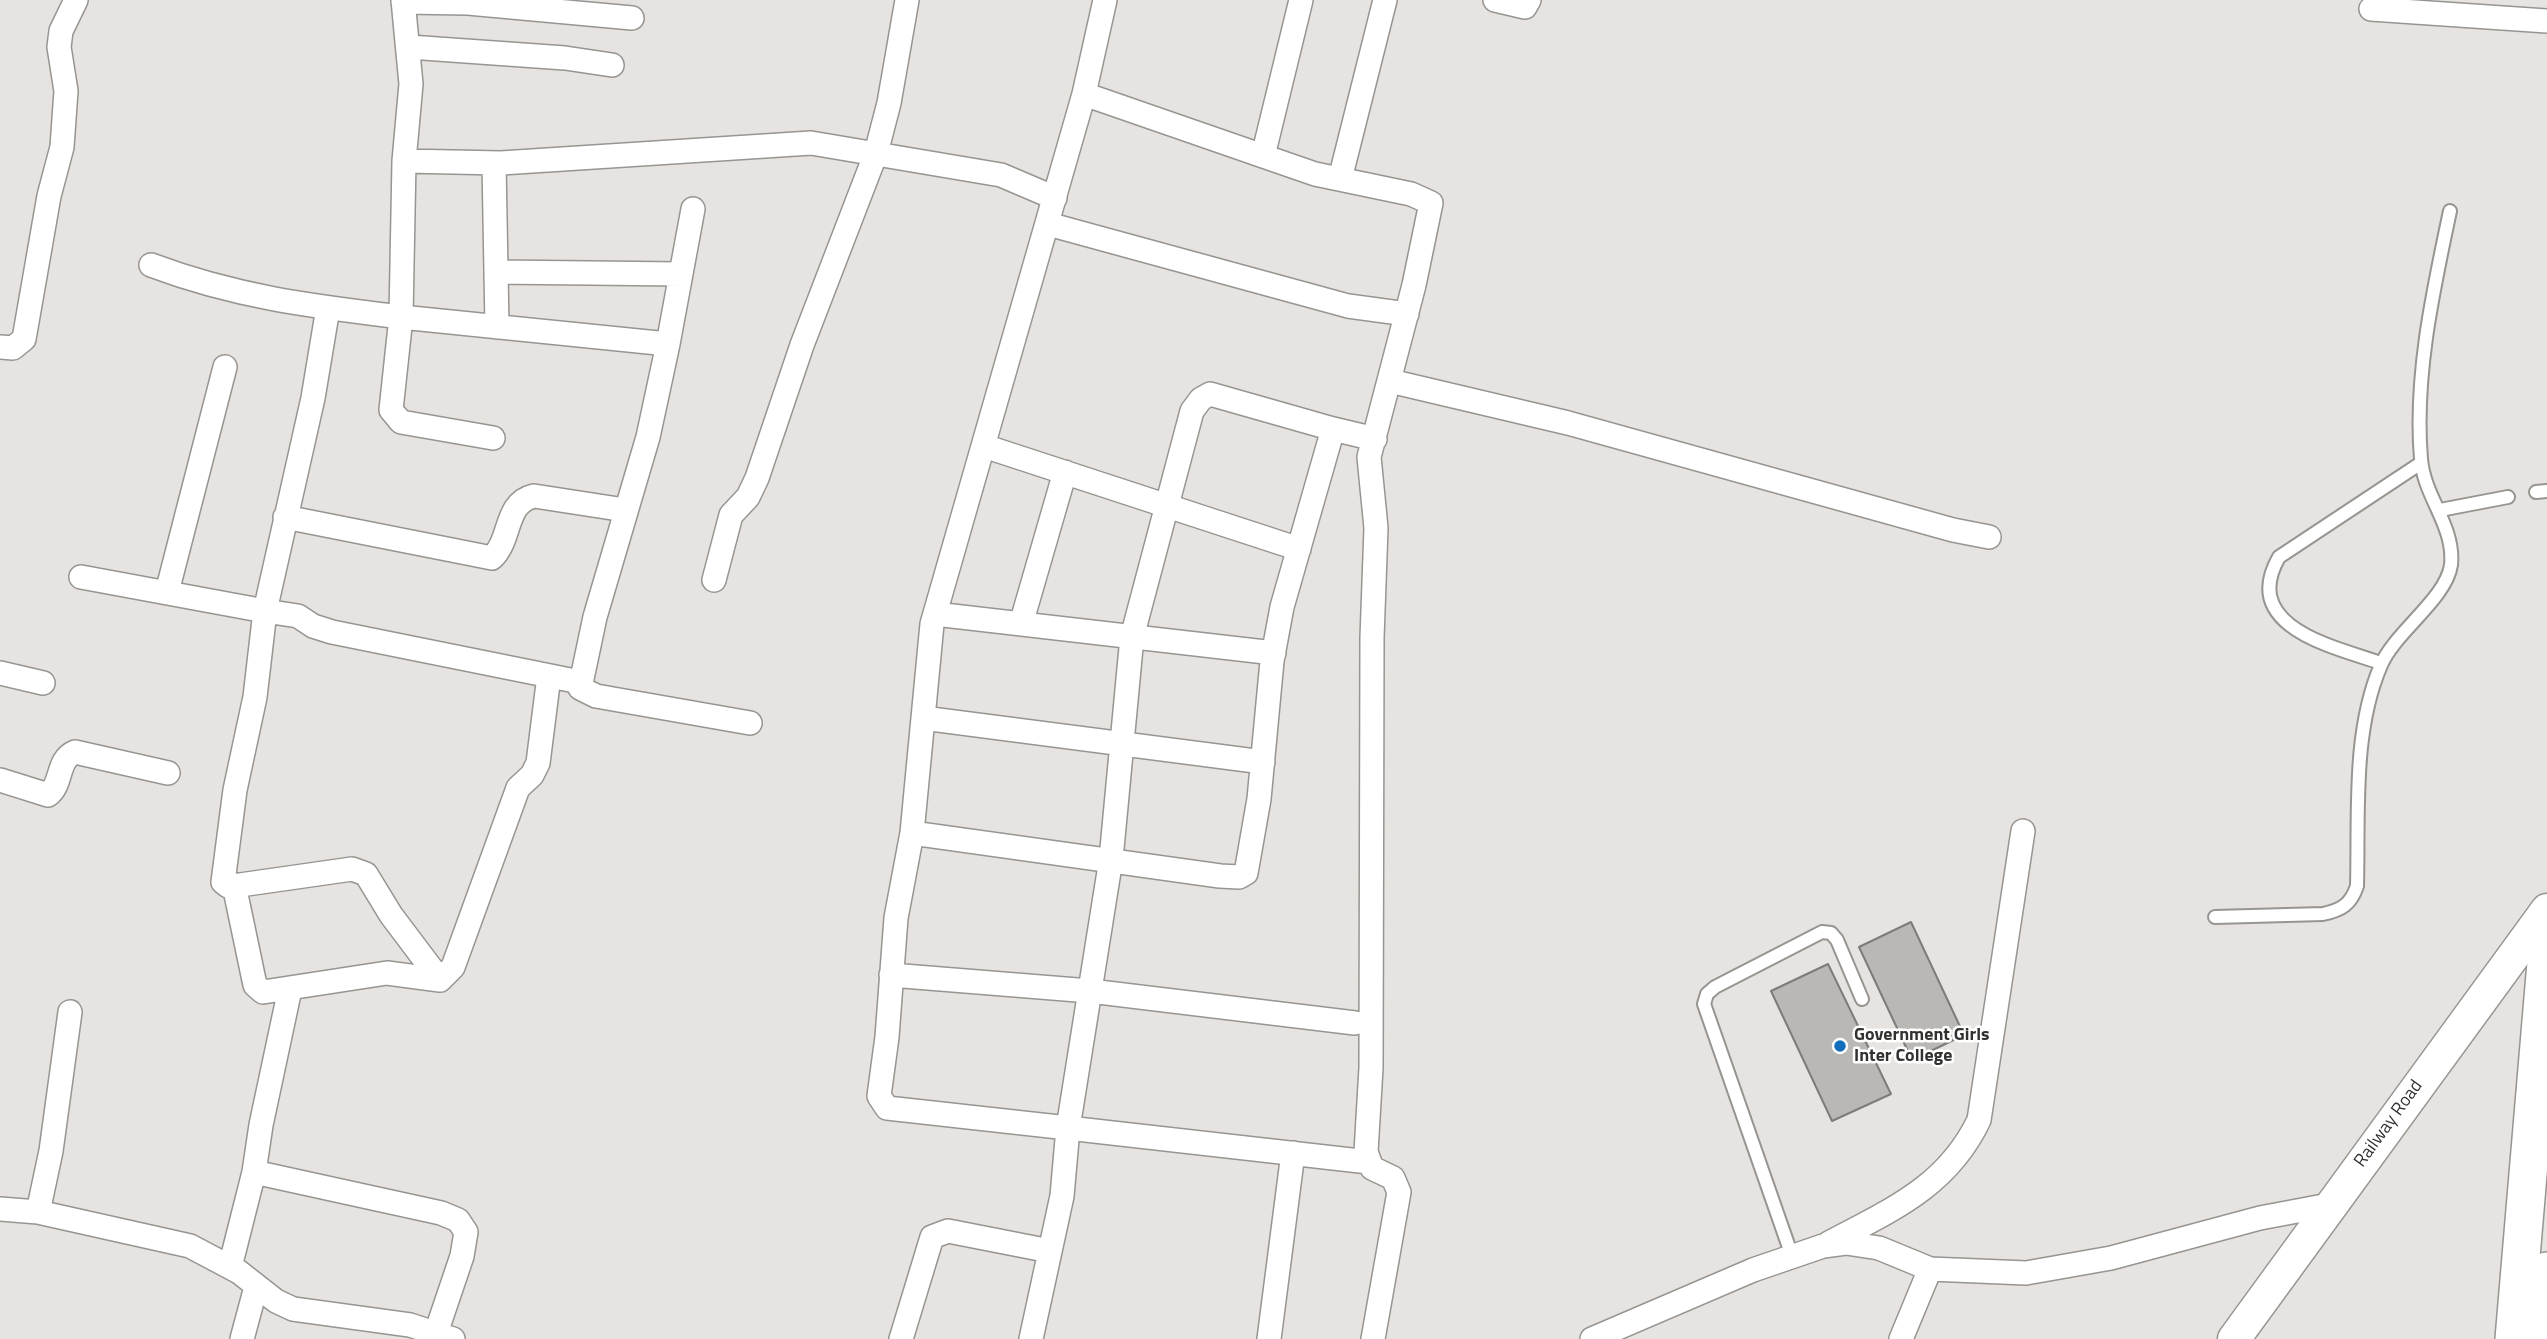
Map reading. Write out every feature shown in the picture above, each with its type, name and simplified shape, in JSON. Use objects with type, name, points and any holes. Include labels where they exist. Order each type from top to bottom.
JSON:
[{"type":"main road","points":[[2514,1339],[2547,951]]},
{"type":"main road","points":[[2541,1339],[2547,1271]]},
{"type":"street","points":[[0,347],[13,348],[24,339],[49,196],[62,147],[66,91],[59,47],[61,31],[76,0]]},
{"type":"street","points":[[714,580],[731,515],[748,497],[757,478],[802,345],[876,153],[889,103],[907,0]]},
{"type":"street","points":[[1105,0],[1084,94],[935,614],[912,833],[895,919],[879,1096],[882,1104],[895,1109],[1369,1162]]},
{"type":"street","points":[[1264,156],[1301,0]]},
{"type":"street","points":[[1340,179],[1385,0]]},
{"type":"street","points":[[1495,0],[1525,7],[1530,0]]},
{"type":"street","points":[[493,438],[401,422],[391,410],[401,317],[404,162],[411,84],[403,1],[468,3],[632,18]]},
{"type":"street","points":[[2371,9],[2547,21]]},
{"type":"street","points":[[409,47],[565,58],[612,65]]},
{"type":"street","points":[[1084,94],[1264,156],[1340,179],[1425,198],[1431,203],[1407,314],[1368,457],[1376,528],[1372,638],[1371,1068],[1366,1152],[1369,1162],[1380,1174],[1393,1178],[1398,1192],[1373,1339]]},
{"type":"street","points":[[404,162],[494,163],[811,143],[1001,175],[1055,198]]},
{"type":"street","points":[[494,163],[497,327]]},
{"type":"street","points":[[693,209],[648,437],[625,510],[580,682],[584,692],[596,696],[750,723]]},
{"type":"street","points":[[1048,224],[1348,306],[1407,314]]},
{"type":"street","points":[[151,265],[220,289],[264,299],[401,317],[668,344]]},
{"type":"street","points":[[496,272],[681,274]]},
{"type":"street","points":[[328,308],[313,398],[265,611],[255,697],[221,874],[223,882],[234,885],[352,869],[366,874],[391,915],[440,980]]},
{"type":"street","points":[[167,592],[225,367]]},
{"type":"street","points":[[1390,381],[1567,423],[1953,530],[1989,537]]},
{"type":"street","points":[[1031,1339],[1062,1196],[1068,1128],[1111,859],[1132,637],[1192,411],[1201,398],[1210,394],[1375,439]]},
{"type":"street","points":[[912,833],[1239,877],[1249,865],[1282,607],[1333,429]]},
{"type":"street","points":[[984,446],[1299,549]]},
{"type":"street","points":[[1021,624],[1065,472]]},
{"type":"street","points":[[285,517],[492,558],[499,551],[517,504],[523,498],[534,496],[625,510]]},
{"type":"street","points":[[81,577],[298,616],[313,626],[332,632],[580,682]]},
{"type":"street","points":[[935,614],[1274,653]]},
{"type":"street","points":[[0,673],[43,683]]},
{"type":"street","points":[[440,980],[453,967],[517,788],[535,772],[549,676]]},
{"type":"street","points":[[923,718],[1263,762]]},
{"type":"street","points":[[0,780],[48,795],[54,788],[66,757],[75,752],[168,773]]},
{"type":"street","points":[[1592,1339],[1628,1331],[1728,1280],[1823,1246],[1903,1204],[1949,1168],[1974,1131],[1985,1096],[2023,831]]},
{"type":"street","points":[[234,885],[255,985],[263,992],[387,973],[440,980]]},
{"type":"street","name":"Railway Road","points":[[2234,1339],[2329,1205],[2547,910]]},
{"type":"street","points":[[891,975],[1090,991],[1355,1023]]},
{"type":"street","points":[[230,1267],[254,1172],[261,1125],[290,989]]},
{"type":"street","points":[[38,1212],[53,1139],[70,1012]]},
{"type":"street","points":[[1269,1339],[1293,1153]]},
{"type":"street","points":[[0,1209],[38,1212],[190,1246],[230,1267],[256,1287],[293,1309],[410,1325],[444,1336],[462,1256],[464,1225],[441,1213],[254,1172]]},
{"type":"street","points":[[1823,1246],[1846,1243],[1879,1248],[1930,1269],[2026,1273],[2111,1258],[2260,1219],[2329,1205]]},
{"type":"street","points":[[901,1339],[932,1237],[939,1232],[948,1231],[1050,1251]]},
{"type":"street","points":[[1901,1339],[1930,1269]]},
{"type":"street","points":[[242,1339],[256,1287]]},
{"type":"lane","points":[[2216,917],[2323,914],[2339,910],[2352,900],[2357,886],[2361,766],[2367,716],[2381,663],[2441,587],[2450,569],[2452,546],[2421,463],[2426,343],[2450,211]]},
{"type":"lane","points":[[2381,663],[2308,639],[2284,621],[2271,598],[2269,575],[2279,558],[2421,463]]},
{"type":"lane","points":[[2440,510],[2508,497]]},
{"type":"lane","points":[[1792,1256],[1704,1004],[1707,994],[1715,987],[1822,932],[1831,933],[1837,940],[1862,999]]},
{"type":"building","points":[[1911,922],[1964,1035],[1912,1060],[1859,947]]},
{"type":"building","points":[[1828,964],[1891,1094],[1832,1121],[1771,991]]},
{"type":"place","name":"Government Girls Inter College","points":[[1840,1046]]}]
